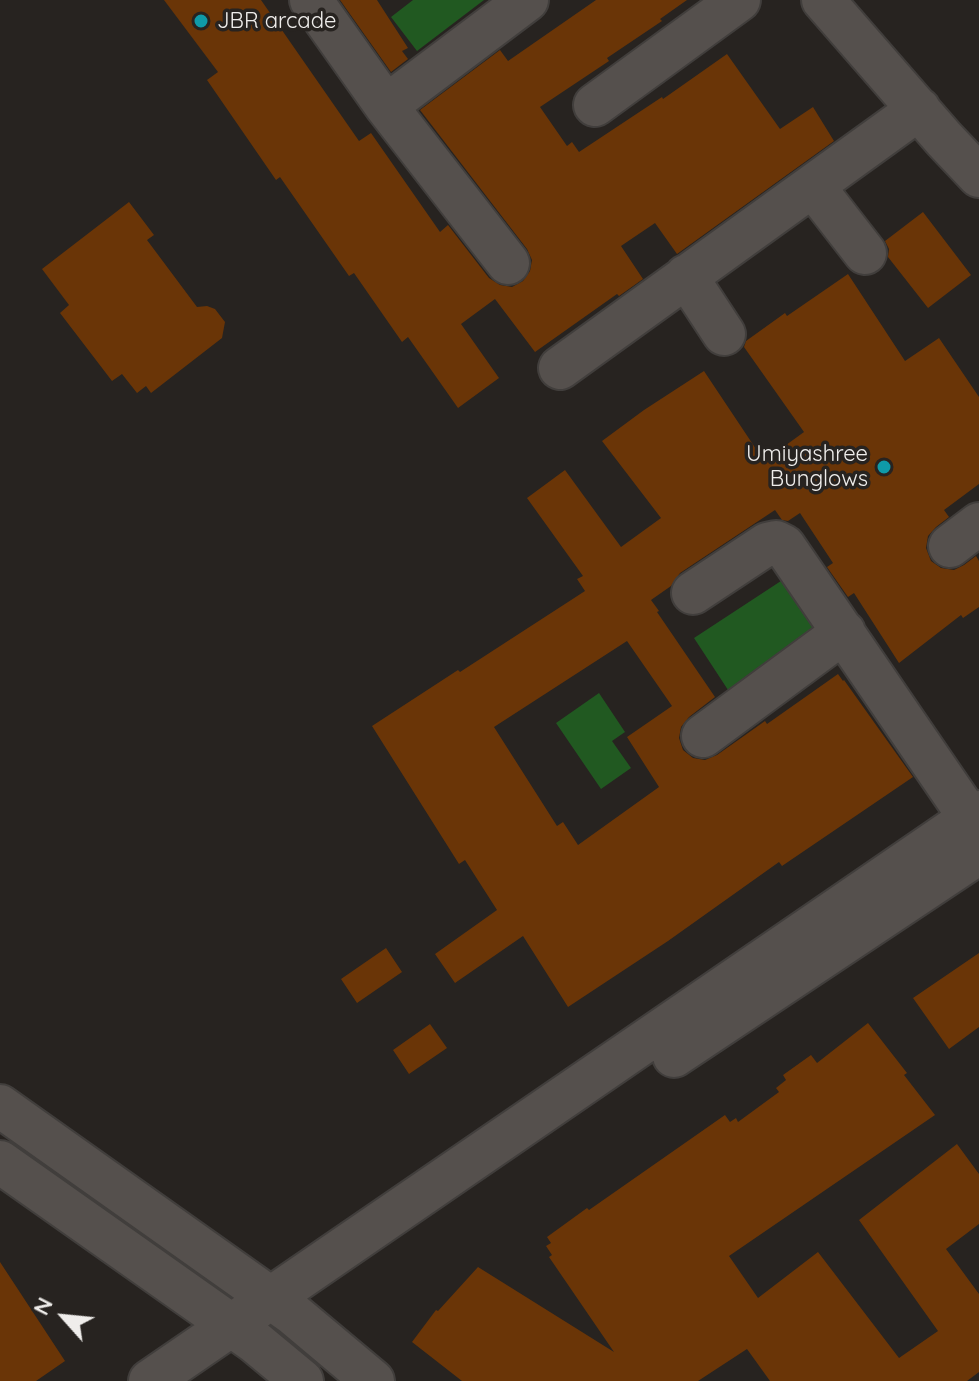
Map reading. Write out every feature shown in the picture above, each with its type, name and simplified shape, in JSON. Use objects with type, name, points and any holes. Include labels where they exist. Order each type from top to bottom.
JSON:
[{"type":"street","points":[[311,0],[386,106],[508,263]]},
{"type":"street","points":[[386,106],[527,0]]},
{"type":"street","points":[[595,105],[739,0]]},
{"type":"street","points":[[823,0],[979,176]]},
{"type":"street","points":[[560,368],[919,109]]},
{"type":"street","points":[[813,186],[865,253]]},
{"type":"street","points":[[686,276],[724,334]]},
{"type":"street","points":[[150,1381],[243,1333],[667,1061],[976,828],[784,546],[776,542],[767,544],[693,593]]},
{"type":"street","points":[[703,736],[844,632]]},
{"type":"street","points":[[0,1106],[281,1306],[373,1381]]},
{"type":"street","points":[[0,1162],[243,1333],[302,1381]]},
{"type":"street","points":[[199,1381],[243,1333]]},
{"type":"green space","points":[[413,0],[484,0],[417,51],[391,17]]},
{"type":"green space","points":[[784,579],[820,635],[730,693],[694,638]]},
{"type":"green space","points":[[599,693],[625,732],[612,741],[631,768],[601,789],[556,723]]},
{"type":"building","points":[[164,0],[261,0],[359,141],[371,133],[440,232],[448,225],[489,278],[500,285],[512,287],[523,281],[530,271],[532,260],[527,249],[420,110],[500,50],[508,61],[596,0],[687,0],[607,58],[609,61],[540,107],[567,146],[572,142],[579,152],[727,54],[780,129],[813,107],[834,141],[677,254],[655,223],[621,246],[643,279],[535,352],[495,299],[461,324],[499,378],[458,408],[408,337],[402,342],[354,273],[349,276],[280,177],[276,180],[207,80],[218,72]]},
{"type":"building","points":[[340,0],[377,0],[408,48],[402,51],[408,59],[391,72]]},
{"type":"building","points":[[129,202],[154,235],[147,240],[197,307],[215,309],[225,322],[222,338],[151,393],[146,386],[137,393],[122,374],[112,381],[60,313],[69,305],[42,269]]},
{"type":"building","points":[[923,212],[971,275],[928,308],[888,257],[889,249],[885,241]]},
{"type":"building","points":[[848,274],[905,361],[939,338],[979,397],[979,484],[944,510],[949,517],[928,536],[926,548],[931,561],[941,568],[954,570],[976,556],[979,561],[979,607],[963,618],[961,615],[899,663],[854,593],[848,597],[827,567],[833,563],[800,513],[788,521],[782,520],[775,510],[680,573],[671,586],[651,600],[715,697],[689,717],[681,727],[679,738],[683,750],[693,758],[705,760],[765,721],[767,724],[838,674],[913,777],[782,866],[779,862],[568,1007],[523,936],[455,983],[435,954],[497,910],[465,860],[459,864],[372,726],[585,591],[577,579],[583,576],[527,498],[565,470],[621,547],[661,518],[602,441],[644,410],[704,371],[764,461],[804,432],[744,347],[746,341],[785,313],[787,316]],"holes":[[[627,641],[672,706],[627,737],[659,787],[578,845],[563,822],[557,826],[494,727]]]},
{"type":"building","points":[[386,948],[402,972],[357,1003],[341,979]]},
{"type":"building","points":[[979,953],[979,1027],[949,1049],[913,998]]},
{"type":"building","points":[[868,1023],[935,1115],[729,1256],[758,1298],[818,1252],[899,1358],[938,1331],[859,1220],[957,1144],[979,1174],[979,1224],[946,1249],[979,1294],[979,1372],[967,1381],[770,1381],[747,1349],[698,1381],[462,1381],[412,1342],[436,1310],[478,1267],[614,1352],[549,1257],[552,1255],[546,1246],[551,1243],[547,1237],[725,1115],[730,1122],[736,1118],[738,1122],[779,1092],[776,1088],[786,1080],[783,1075],[811,1055],[817,1063]]},
{"type":"building","points":[[430,1024],[447,1048],[409,1074],[393,1050]]},
{"type":"building","points":[[0,1262],[65,1361],[36,1381],[0,1381]]},
{"type":"place","name":"JBR arcade","points":[[201,21]]},
{"type":"place","name":"Umiyashree Bunglows","points":[[884,467]]}]
